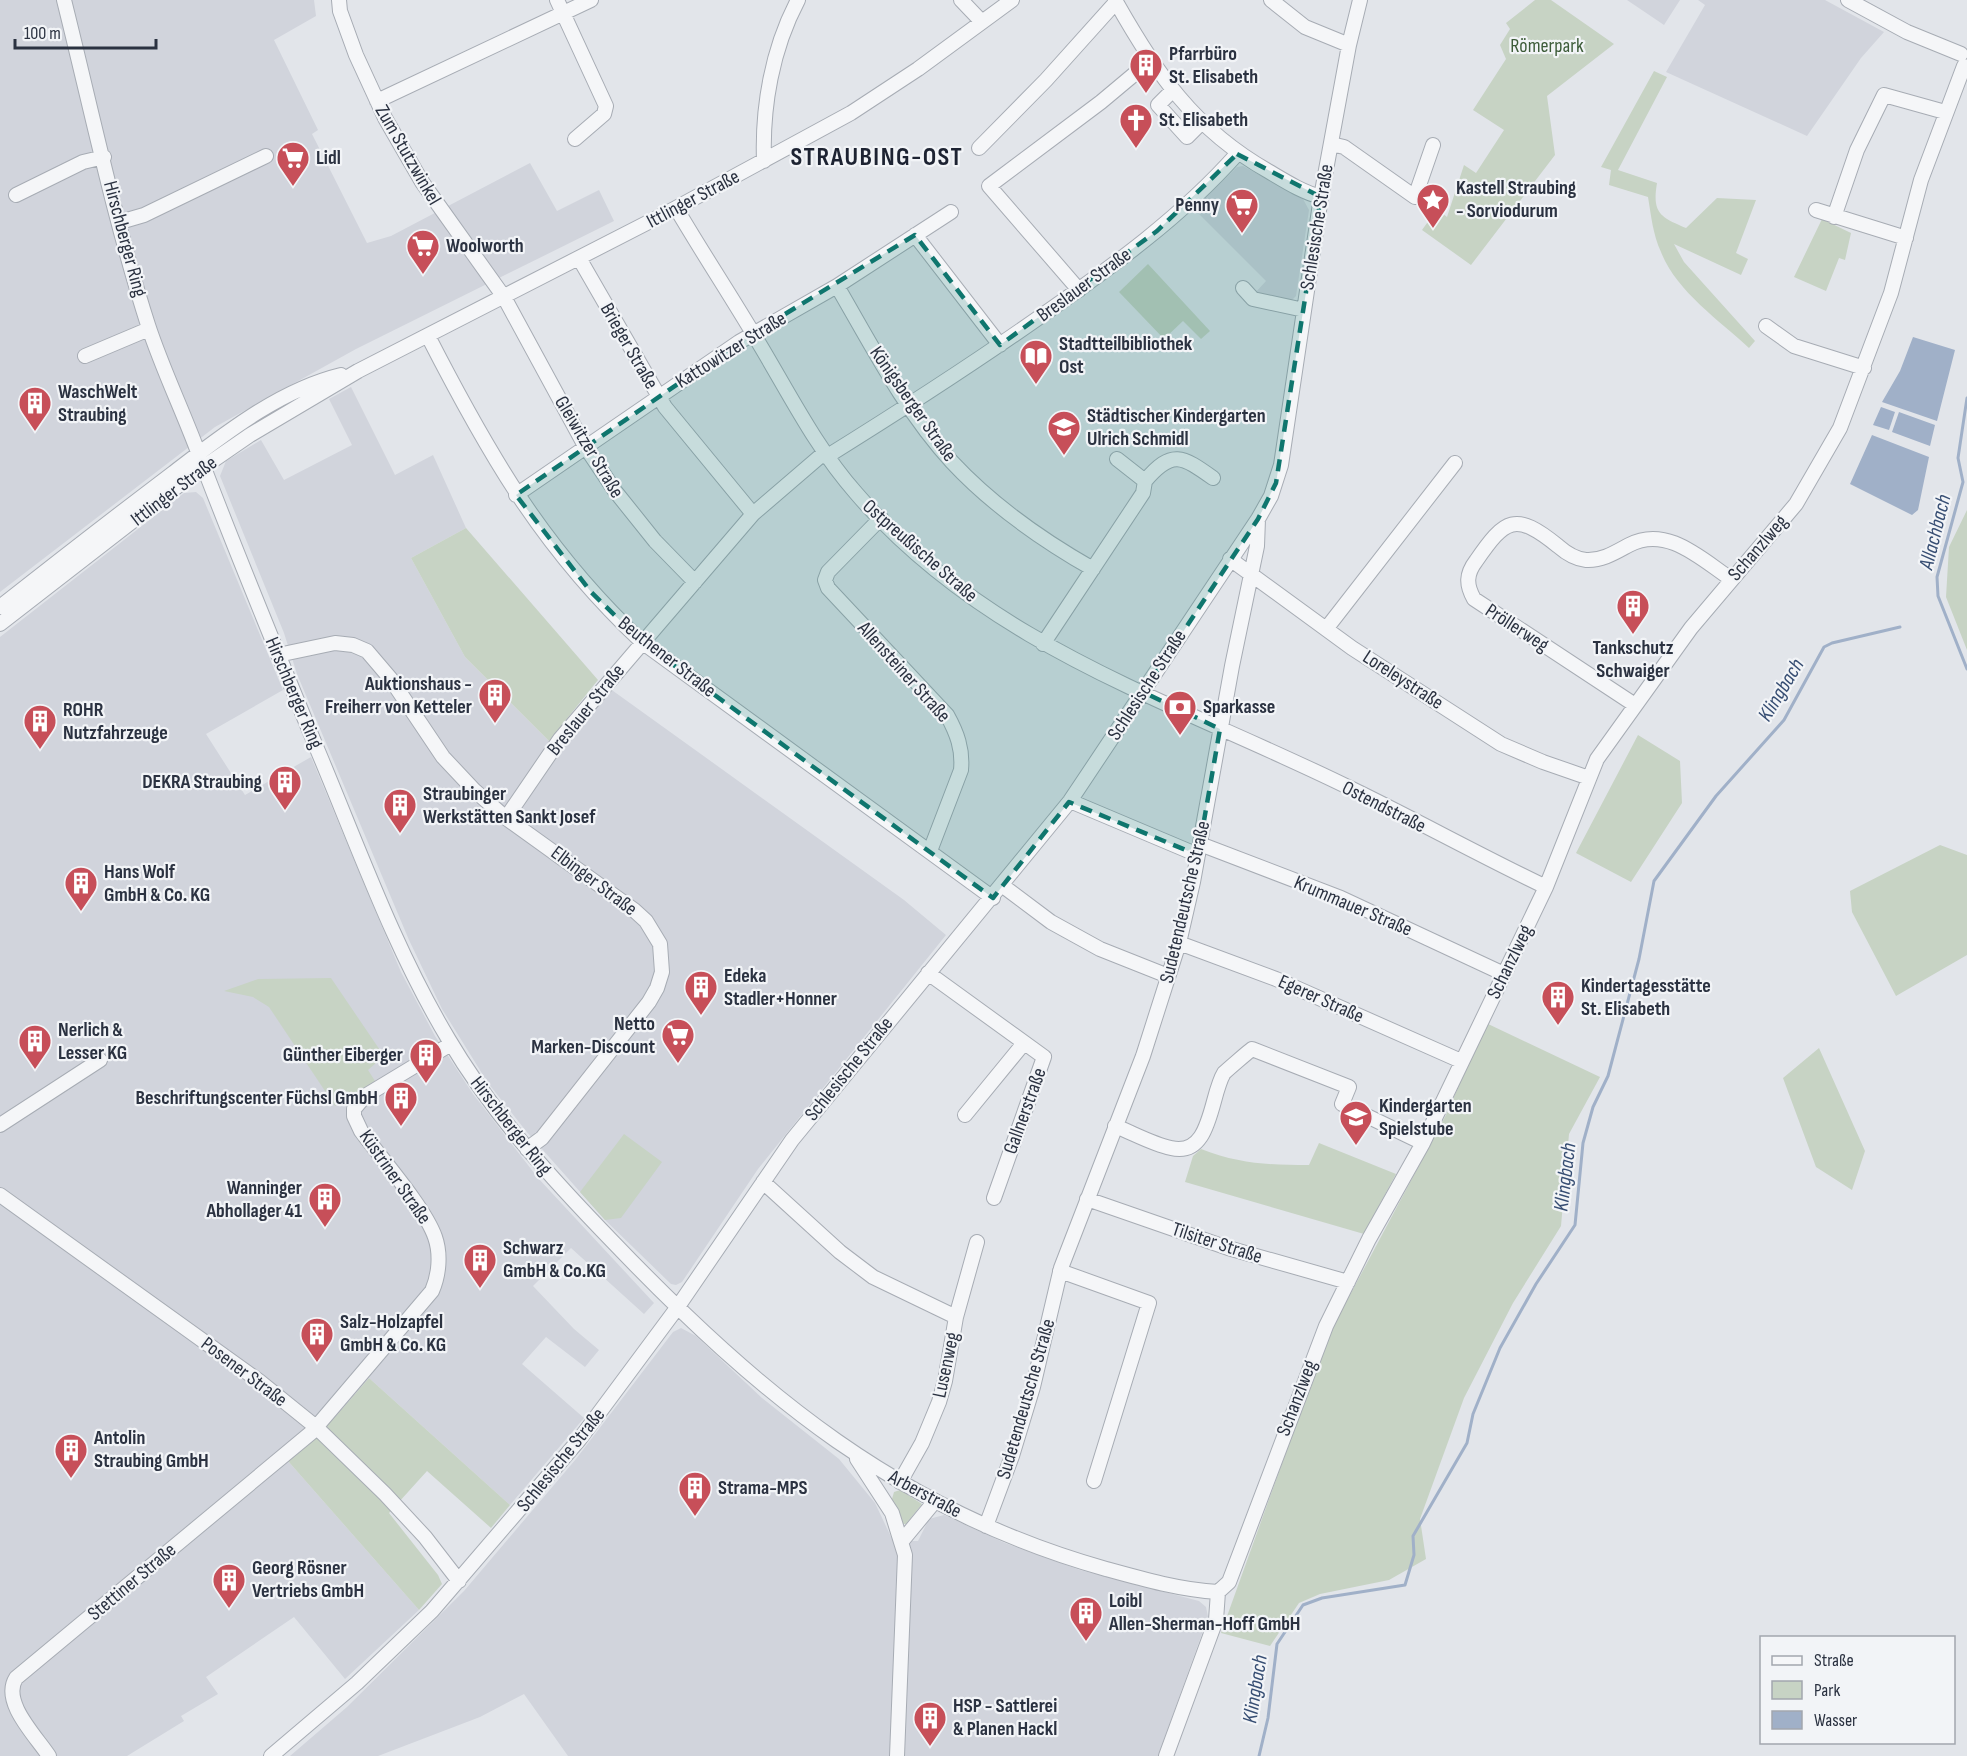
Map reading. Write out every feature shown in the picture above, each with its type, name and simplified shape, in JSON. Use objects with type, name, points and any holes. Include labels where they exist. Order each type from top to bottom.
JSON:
[{"type":"street","name":"Hirschberger Ring","points":[[64,0],[149,329],[278,655],[395,934],[431,1009],[451,1044],[493,1106],[527,1149],[677,1308]]},
{"type":"street","name":"Zum Stutzwinkel","points":[[339,0],[340,11],[350,39],[377,101],[438,208],[504,297]]},
{"type":"street","points":[[558,0],[606,106],[604,114],[575,139]]},
{"type":"street","points":[[377,101],[591,0]]},
{"type":"street","points":[[764,161],[766,108],[773,67],[798,0]]},
{"type":"street","points":[[961,0],[982,22]]},
{"type":"street","name":"Ittlinger Straße","points":[[0,624],[250,435],[358,371],[764,161],[876,97],[1012,0]]},
{"type":"street","points":[[1271,0],[1305,27],[1349,45]]},
{"type":"street","name":"Schlesische Straße","points":[[274,1755],[357,1683],[459,1581],[585,1433],[677,1308],[763,1182],[826,1097],[1003,886],[1070,801],[1258,519],[1271,496],[1281,465],[1321,197],[1349,45],[1360,0]]},
{"type":"street","points":[[1848,0],[1907,32],[1965,59]]},
{"type":"street","points":[[979,148],[1046,80],[1115,1],[1150,61],[1172,91],[1201,123],[1238,154],[1305,192],[1321,197]]},
{"type":"street","name":"Schanzlweg","points":[[1218,1592],[1229,1582],[1311,1359],[1348,1282],[1423,1143],[1546,887],[1589,778],[1608,742],[1731,579],[1780,524],[1808,486],[1840,428],[1891,293],[1921,180],[1965,59]]},
{"type":"street","points":[[1079,290],[989,186],[1101,102],[1150,61]]},
{"type":"street","points":[[1172,91],[1158,105],[1187,136],[1201,123]]},
{"type":"street","points":[[1834,217],[1857,150],[1884,94],[1944,112]]},
{"type":"street","name":"Schlesische Straße","points":[[1331,144],[1344,147],[1415,197],[1433,145]]},
{"type":"street","name":"Breslauer Straße","points":[[506,818],[560,739],[753,514],[825,455],[909,405],[1079,290],[1182,210],[1238,154]]},
{"type":"street","points":[[120,222],[144,215],[266,156]]},
{"type":"street","points":[[16,195],[83,162],[104,157]]},
{"type":"street","name":"Ostpreußische Straße","points":[[676,208],[754,333],[825,455],[880,518],[908,545],[961,590],[1000,619],[1099,674],[1143,692],[1220,729]]},
{"type":"street","points":[[1816,210],[1906,238]]},
{"type":"street","name":"Kattowitzer Straße","points":[[516,495],[658,396],[754,333],[837,286],[951,212]]},
{"type":"street","points":[[915,235],[1000,345]]},
{"type":"street","name":"Brieger Straße","points":[[579,258],[658,396],[753,514]]},
{"type":"street","name":"Königsberger Straße","points":[[837,286],[909,405],[950,460],[982,491],[1034,533],[1093,569]]},
{"type":"street","name":"Schlesische Straße","points":[[1243,288],[1253,299],[1304,310]]},
{"type":"street","name":"Gleiwitzer Straße","points":[[504,297],[585,446],[633,516],[695,582]]},
{"type":"street","points":[[1766,326],[1794,346],[1864,368]]},
{"type":"street","points":[[85,356],[149,329]]},
{"type":"street","name":"Beuthener Straße","points":[[428,336],[468,414],[516,495],[584,584],[642,642],[993,898]]},
{"type":"street","name":"Ittlinger Straße","points":[[0,607],[198,453],[243,423],[306,388],[358,371]]},
{"type":"street","points":[[1043,644],[1140,502],[1145,481],[1157,466],[1168,459],[1179,458],[1213,478]]},
{"type":"street","points":[[1117,459],[1145,481]]},
{"type":"street","points":[[1326,629],[1455,462]]},
{"type":"street","name":"Allensteiner Straße","points":[[880,518],[828,572],[825,580],[828,588],[947,715],[956,732],[962,758],[961,770],[930,851]]},
{"type":"street","name":"Sudetendeutsche Straße","points":[[986,1526],[1012,1456],[1030,1397],[1060,1271],[1146,1046],[1179,943],[1257,546],[1258,519]]},
{"type":"street","name":"Pröllerweg","points":[[1635,705],[1474,599],[1468,585],[1468,576],[1494,535],[1500,529],[1514,524],[1530,525],[1567,553],[1587,560],[1608,556],[1647,538],[1659,538],[1682,546],[1731,579]]},
{"type":"street","name":"Loreleystraße","points":[[1230,559],[1326,629],[1501,744],[1589,778]]},
{"type":"street","name":"Elbinger Straße","points":[[278,655],[335,643],[353,645],[367,651],[390,678],[442,757],[474,790],[506,818],[634,910],[653,930],[663,957],[662,972],[649,1002],[542,1138],[527,1149]]},
{"type":"street","name":"Ostendstraße","points":[[1220,729],[1352,789],[1464,848],[1546,887]]},
{"type":"street","name":"Krummauer Straße","points":[[1070,801],[1341,898],[1504,974]]},
{"type":"street","points":[[1003,886],[1043,917],[1100,949],[1168,976]]},
{"type":"street","name":"Egerer Straße","points":[[1179,943],[1276,979],[1461,1061]]},
{"type":"street","name":"Gallnerstraße","points":[[928,973],[1044,1057],[993,1198]]},
{"type":"street","points":[[965,1115],[1024,1042]]},
{"type":"street","name":"Küstriner Straße","points":[[316,1427],[427,1299],[436,1282],[437,1246],[432,1229],[361,1131],[354,1116],[354,1108],[365,1096],[451,1044]]},
{"type":"street","points":[[1115,1126],[1172,1149],[1191,1146],[1202,1136],[1225,1071],[1238,1064],[1252,1049],[1349,1088],[1342,1104],[1423,1143]]},
{"type":"street","points":[[0,1125],[100,1060]]},
{"type":"street","points":[[763,1182],[840,1252],[873,1277],[956,1317]]},
{"type":"street","name":"Posener Straße","points":[[0,1195],[259,1381],[316,1427],[385,1494],[425,1537],[459,1581]]},
{"type":"street","name":"Tilsiter Straße","points":[[1087,1199],[1228,1248],[1348,1282]]},
{"type":"street","name":"Lusenweg","points":[[900,1482],[922,1443],[939,1402],[956,1317],[977,1242]]},
{"type":"street","points":[[1060,1271],[1149,1303],[1094,1481]]},
{"type":"street","name":"Arberstraße","points":[[677,1308],[762,1386],[854,1455],[935,1501],[986,1526],[1088,1564],[1183,1587],[1218,1592]]},
{"type":"street","name":"Stettiner Straße","points":[[49,1756],[14,1703],[11,1690],[16,1678],[316,1427]]},
{"type":"street","points":[[854,1455],[880,1492],[902,1541],[905,1571],[897,1756]]},
{"type":"street","points":[[902,1541],[935,1501]]},
{"type":"street","points":[[1166,1756],[1215,1620],[1218,1592]]},
{"type":"highlighted area","points":[[1237,154],[1321,197],[1276,483],[1258,519],[1143,692],[1220,729],[1198,855],[1069,802],[993,898],[642,642],[591,592],[516,495],[739,342],[915,235],[1000,345],[1157,231]]},
{"type":"shaded area","points":[[0,0],[314,0],[316,16],[274,40],[318,130],[312,134],[367,243],[391,236],[530,163],[557,211],[599,190],[614,221],[356,349],[215,427],[0,592]]},
{"type":"shaded area","points":[[1627,0],[1680,0],[1664,25]]},
{"type":"shaded area","points":[[1698,0],[1825,0],[1884,32],[1861,58],[1807,136],[1666,72],[1705,5]]},
{"type":"shaded area","points":[[1243,166],[1303,199],[1309,210],[1296,296],[1288,304],[1255,293],[1266,281],[1194,209],[1237,167]]},
{"type":"shaded area","points":[[351,387],[395,475],[433,455],[466,528],[411,558],[465,657],[549,741],[561,749],[609,688],[904,900],[946,935],[758,1169],[682,1282],[676,1285],[671,1284],[605,1220],[526,1131],[488,1083],[442,1009],[409,940],[297,674],[284,633],[220,476],[226,461],[261,440],[284,480],[352,445],[329,399]]},
{"type":"shaded area","points":[[196,492],[203,498],[283,690],[206,734],[245,795],[311,757],[401,972],[435,1036],[473,1094],[538,1178],[654,1303],[644,1314],[571,1248],[533,1286],[574,1329],[599,1350],[585,1367],[546,1337],[522,1364],[584,1418],[510,1505],[369,1378],[335,1417],[288,1461],[419,1610],[345,1679],[294,1617],[206,1677],[218,1694],[181,1716],[184,1721],[127,1756],[0,1756],[0,637],[184,493]]},
{"type":"shaded area","points":[[681,1328],[696,1336],[762,1398],[839,1459],[875,1503],[893,1541],[918,1541],[929,1519],[944,1515],[1005,1543],[1080,1570],[1199,1601],[1206,1607],[1208,1617],[1158,1756],[568,1756],[524,1694],[480,1717],[378,1756],[290,1756],[347,1707],[464,1591],[576,1459],[673,1332]]},
{"type":"green space","name":"Römerpark","points":[[1535,0],[1551,0],[1614,44],[1547,96],[1555,155],[1471,265],[1422,230],[1437,209],[1447,217],[1464,165],[1476,173],[1504,130],[1473,110],[1506,59],[1500,45],[1510,29],[1506,23]]},
{"type":"green space","points":[[1654,71],[1667,77],[1618,170],[1657,183],[1656,201],[1660,213],[1670,221],[1686,228],[1717,198],[1756,200],[1736,253],[1748,259],[1741,275],[1674,244],[1684,262],[1755,341],[1749,348],[1699,304],[1677,280],[1656,239],[1648,197],[1609,185],[1611,170],[1601,167]]},
{"type":"green space","points":[[1822,219],[1851,233],[1845,260],[1839,258],[1826,291],[1794,277]]},
{"type":"green space","points":[[1148,264],[1210,331],[1201,339],[1183,321],[1164,339],[1119,292]]},
{"type":"green space","points":[[1967,510],[1967,650],[1946,597],[1949,547]]},
{"type":"green space","points":[[466,528],[598,680],[549,741],[465,657],[411,558]]},
{"type":"green space","points":[[1638,735],[1680,761],[1682,803],[1631,882],[1576,853]]},
{"type":"green space","points":[[1940,845],[1967,855],[1967,955],[1896,996],[1852,912],[1850,891]]},
{"type":"green space","points":[[331,978],[384,1056],[368,1070],[375,1081],[335,1106],[269,1007],[253,997],[224,991],[258,979]]},
{"type":"green space","points":[[1486,1023],[1600,1077],[1569,1134],[1561,1226],[1513,1303],[1464,1398],[1420,1519],[1426,1559],[1389,1580],[1320,1594],[1299,1603],[1270,1646],[1221,1633],[1327,1338],[1447,1113]]},
{"type":"green space","points":[[1819,1048],[1865,1151],[1852,1190],[1816,1167],[1783,1078]]},
{"type":"green space","points":[[624,1134],[662,1162],[621,1218],[605,1220],[580,1192]]},
{"type":"green space","points":[[1319,1143],[1396,1174],[1364,1234],[1185,1182],[1193,1156],[1201,1149],[1254,1163],[1309,1165]]},
{"type":"green space","points":[[369,1378],[510,1505],[491,1528],[427,1471],[389,1513],[438,1575],[442,1584],[419,1610],[288,1461],[335,1417]]},
{"type":"green space","points":[[900,1490],[922,1504],[906,1524],[903,1524],[892,1499],[894,1492]]},
{"type":"water","points":[[1913,337],[1955,350],[1937,421],[1882,402],[1900,371]]},
{"type":"water","points":[[1881,407],[1895,412],[1889,430],[1873,425]]},
{"type":"water","points":[[1899,412],[1935,425],[1930,446],[1892,432]]},
{"type":"water","points":[[1872,435],[1929,457],[1918,510],[1912,515],[1850,484]]},
{"type":"waterway","name":"Allachbach","points":[[1967,398],[1958,458],[1963,482],[1937,577],[1938,596],[1967,669]]},
{"type":"waterway","name":"Klingbach","points":[[1259,1756],[1268,1718],[1277,1644],[1303,1605],[1322,1598],[1405,1585],[1414,1555],[1413,1536],[1467,1443],[1473,1414],[1500,1348],[1536,1284],[1575,1225],[1583,1143],[1593,1107],[1608,1076],[1639,959],[1654,881],[1716,796],[1784,720],[1824,647],[1832,643],[1900,627]]},
{"type":"place","name":"Pfarrbüro St. Elisabeth","points":[[1146,94]]},
{"type":"place","name":"St. Elisabeth","points":[[1136,149]]},
{"type":"place","name":"Lidl","points":[[293,187]]},
{"type":"place","name":"Kastell Straubing - Sorviodurum","points":[[1433,229]]},
{"type":"place","name":"Penny","points":[[1242,234]]},
{"type":"place","name":"Woolworth","points":[[423,275]]},
{"type":"place","name":"Stadtteilbibliothek Ost","points":[[1036,385]]},
{"type":"place","name":"WaschWelt Straubing","points":[[35,432]]},
{"type":"place","name":"Städtischer Kindergarten Ulrich Schmidl","points":[[1064,456]]},
{"type":"place","name":"Tankschutz Schwaiger","points":[[1633,635]]},
{"type":"place","name":"Auktionshaus - Freiherr von Ketteler","points":[[495,724]]},
{"type":"place","name":"Sparkasse","points":[[1180,736]]},
{"type":"place","name":"ROHR Nutzfahrzeuge","points":[[40,750]]},
{"type":"place","name":"DEKRA Straubing","points":[[285,811]]},
{"type":"place","name":"Straubinger Werkstätten Sankt Josef","points":[[400,834]]},
{"type":"place","name":"Hans Wolf GmbH & Co. KG","points":[[81,912]]},
{"type":"place","name":"Edeka Stadler+Honner","points":[[701,1016]]},
{"type":"place","name":"Kindertagesstätte St. Elisabeth","points":[[1558,1026]]},
{"type":"place","name":"Netto Marken-Discount","points":[[678,1064]]},
{"type":"place","name":"Nerlich & Lesser KG","points":[[35,1070]]},
{"type":"place","name":"Günther Eiberger","points":[[426,1084]]},
{"type":"place","name":"Beschriftungscenter Füchsl GmbH","points":[[401,1127]]},
{"type":"place","name":"Kindergarten Spielstube","points":[[1356,1146]]},
{"type":"place","name":"Wanninger Abhollager 41","points":[[325,1228]]},
{"type":"place","name":"Schwarz GmbH & Co.KG","points":[[480,1289]]},
{"type":"place","name":"Salz-Holzapfel GmbH & Co. KG","points":[[317,1363]]},
{"type":"place","name":"Antolin Straubing GmbH","points":[[71,1479]]},
{"type":"place","name":"Strama-MPS","points":[[695,1517]]},
{"type":"place","name":"Georg Rösner Vertriebs GmbH","points":[[229,1609]]},
{"type":"place","name":"Loibl Allen-Sherman-Hoff GmbH","points":[[1086,1642]]},
{"type":"place","name":"HSP - Sattlerei & Planen Hackl","points":[[930,1747]]},
{"type":"district","name":"STRAUBING-OST","points":[[877,157]]}]
